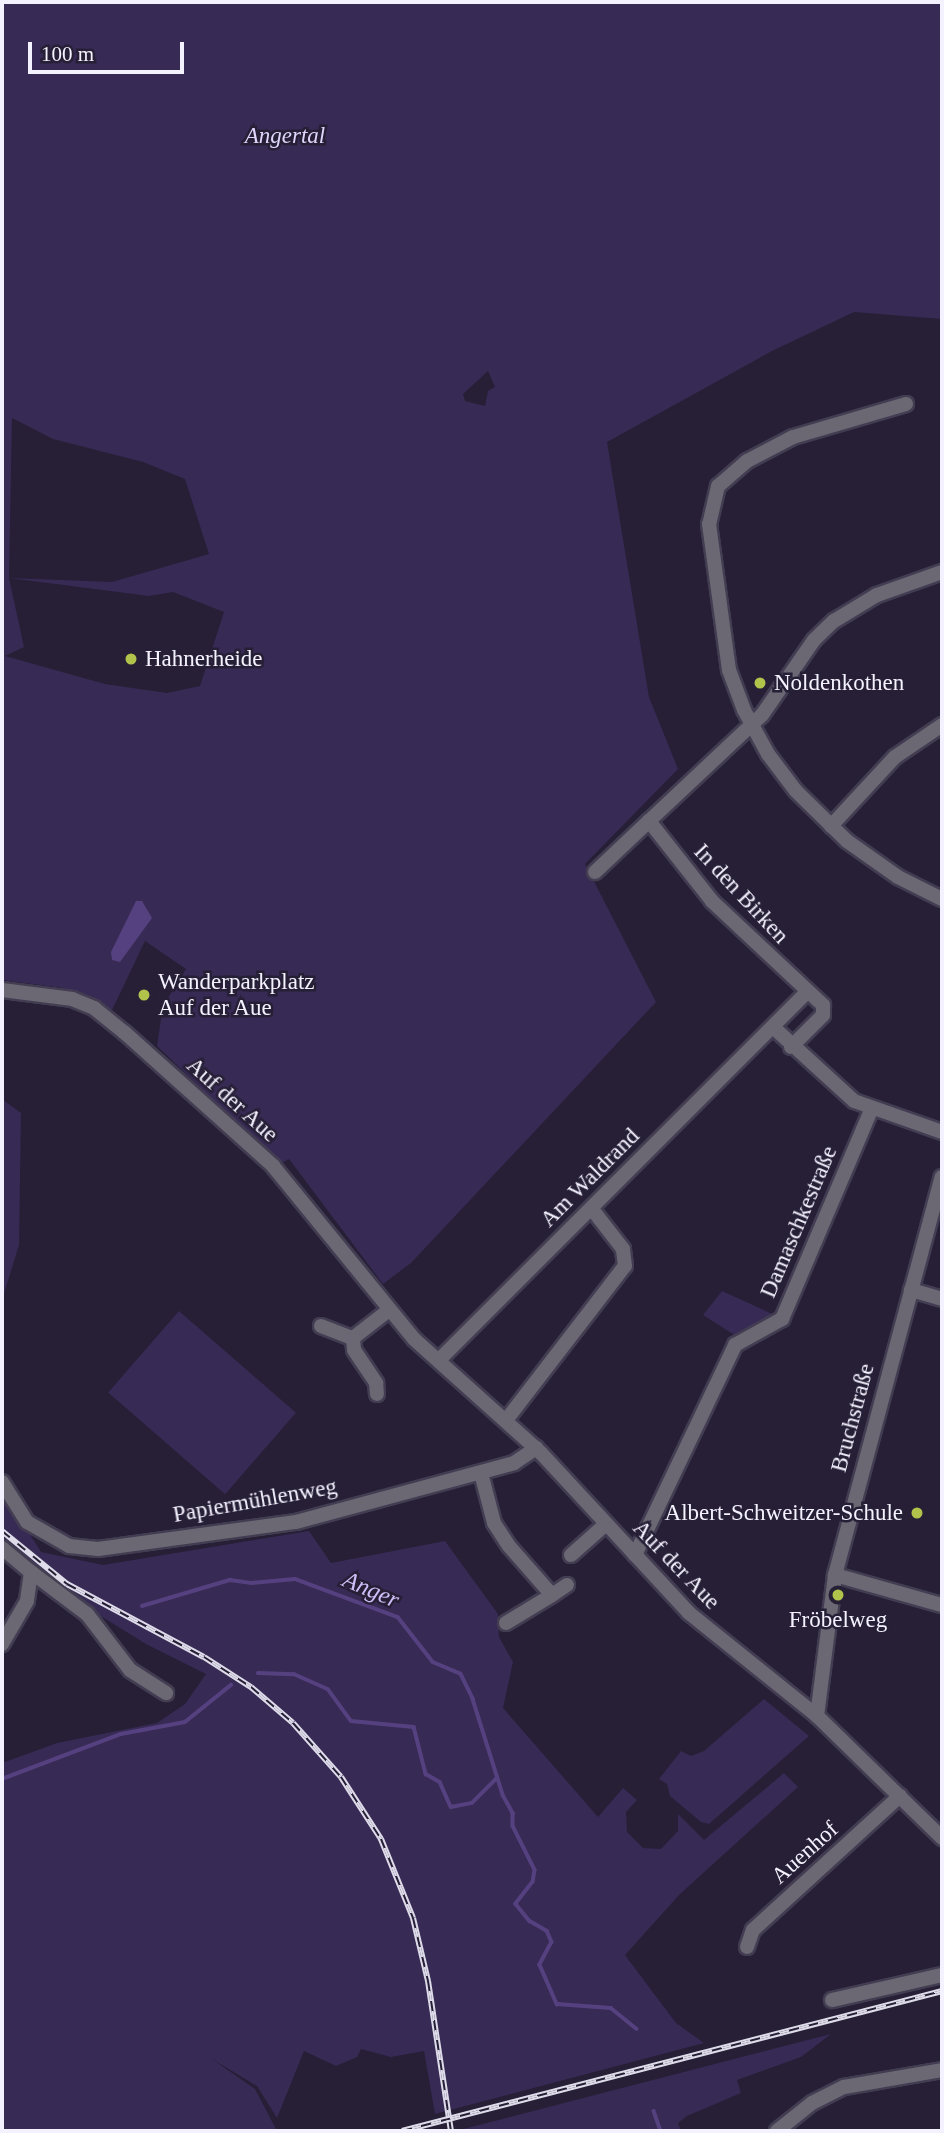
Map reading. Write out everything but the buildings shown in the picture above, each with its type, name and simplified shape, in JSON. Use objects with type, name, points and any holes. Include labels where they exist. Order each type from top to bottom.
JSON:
[{"type":"street","points":[[906,404],[778,444],[725,476],[712,496],[709,524],[724,652],[734,689],[752,725],[782,773],[831,825],[864,854],[942,899]]},
{"type":"street","points":[[595,872],[752,725],[814,640],[834,621],[877,595],[942,572]]},
{"type":"street","points":[[831,825],[895,757],[942,725]]},
{"type":"street","name":"In den Birken","points":[[649,821],[712,901],[825,1011],[791,1047]]},
{"type":"street","name":"Auf der Aue","points":[[2,990],[72,999],[94,1008],[273,1166],[389,1310],[439,1360],[536,1448],[720,1642],[817,1716],[942,1838]]},
{"type":"street","points":[[806,993],[773,1027],[791,1047],[835,1087],[871,1110],[942,1132]]},
{"type":"street","name":"Am Waldrand","points":[[439,1360],[773,1027]]},
{"type":"street","name":"Damaschkestraße","points":[[635,1555],[735,1345],[782,1319],[871,1110]]},
{"type":"street","name":"Bruchstraße","points":[[817,1716],[835,1575],[942,1177]]},
{"type":"street","points":[[507,1419],[624,1268],[623,1249],[592,1209]]},
{"type":"street","points":[[911,1290],[942,1299]]},
{"type":"street","points":[[353,1338],[389,1310]]},
{"type":"street","points":[[321,1326],[353,1338]]},
{"type":"street","points":[[353,1338],[354,1350],[376,1383],[377,1394]]},
{"type":"street","name":"Papiermühlenweg","points":[[2,1482],[27,1522],[69,1546],[98,1549],[296,1522],[481,1473],[520,1460],[536,1448]]},
{"type":"street","points":[[481,1473],[498,1529],[552,1595]]},
{"type":"street","points":[[570,1555],[606,1524]]},
{"type":"street","points":[[2,1548],[87,1614],[130,1670],[166,1693]]},
{"type":"street","points":[[2,1644],[27,1601],[31,1572]]},
{"type":"street","points":[[835,1575],[942,1605]]},
{"type":"street","points":[[506,1623],[567,1585]]},
{"type":"street","name":"Auenhof","points":[[747,1947],[753,1930],[900,1796]]},
{"type":"street","points":[[832,2000],[942,1975]]},
{"type":"street","points":[[776,2131],[811,2103],[844,2087],[942,2070]]},
{"type":"green space","name":"Angertal","points":[[2,2],[942,2],[942,319],[854,312],[772,351],[607,442],[649,697],[678,769],[585,864],[656,1002],[411,1263],[383,1284],[289,1159],[280,1164],[157,1046],[163,1006],[186,969],[145,941],[112,1010],[63,988],[2,980]],"holes":[[[488,371],[495,387],[488,391],[485,406],[465,401],[463,394]],[[12,418],[53,439],[143,462],[185,479],[209,554],[112,582],[9,578]],[[9,578],[149,596],[173,592],[224,612],[200,686],[167,693],[105,684],[5,656],[24,647]]]},
{"type":"green space","points":[[2,1099],[21,1113],[19,1245],[2,1300]]},
{"type":"green space","points":[[722,1291],[777,1316],[736,1336],[703,1315]]},
{"type":"green space","points":[[179,1311],[296,1413],[225,1494],[108,1393]]},
{"type":"green space","points":[[2,1490],[41,1552],[103,1565],[309,1531],[331,1563],[445,1541],[498,1614],[499,1637],[513,1662],[503,1708],[598,1817],[623,1788],[637,1800],[626,1812],[627,1832],[643,1848],[661,1849],[678,1831],[678,1814],[704,1840],[784,1773],[798,1787],[680,1894],[625,1955],[676,2023],[704,2043],[435,2114],[424,2051],[391,2057],[361,2049],[357,2057],[336,2066],[304,2051],[277,2118],[257,2086],[212,2059],[255,2089],[277,2131],[2,2131],[2,1763],[57,1743],[157,1723],[185,1704],[206,1674],[146,1644],[2,1555]]},
{"type":"green space","points":[[764,1699],[809,1736],[709,1824],[701,1822],[670,1796],[667,1784],[659,1779],[681,1751],[691,1756],[704,1751]]},
{"type":"green space","points":[[831,2034],[801,2057],[737,2080],[741,2093],[687,2116],[678,2123],[681,2131],[456,2131]]},
{"type":"shaded area","points":[[136,901],[142,901],[152,918],[120,962],[112,960],[111,952]]},
{"type":"waterway","name":"Anger","points":[[142,1606],[230,1580],[252,1583],[295,1579],[398,1617],[433,1662],[461,1674],[473,1699],[503,1795],[513,1813],[513,1826],[535,1870],[533,1882],[516,1904],[530,1921],[547,1931],[552,1942],[540,1965],[557,2004],[611,2008],[637,2029]]},
{"type":"waterway","name":"Anger","points":[[258,1673],[294,1674],[328,1689],[351,1721],[414,1727],[426,1774],[440,1782],[451,1807],[472,1803],[497,1778]]},
{"type":"waterway","name":"Anger","points":[[2,1779],[121,1734],[185,1722],[231,1685]]},
{"type":"waterway","name":"Anger","points":[[654,2111],[661,2131]]},
{"type":"railway","points":[[2,1531],[67,1584],[204,1657],[251,1687],[293,1723],[341,1777],[381,1839],[413,1918],[428,1981],[451,2131]]},
{"type":"railway","points":[[402,2131],[942,1991]]},
{"type":"place","name":"Hahnerheide","points":[[131,659]]},
{"type":"place","name":"Noldenkothen","points":[[760,683]]},
{"type":"place","name":"Wanderparkplatz Auf der Aue","points":[[144,995]]},
{"type":"place","name":"Albert-Schweitzer-Schule","points":[[917,1513]]},
{"type":"place","name":"Fröbelweg","points":[[838,1595]]}]
